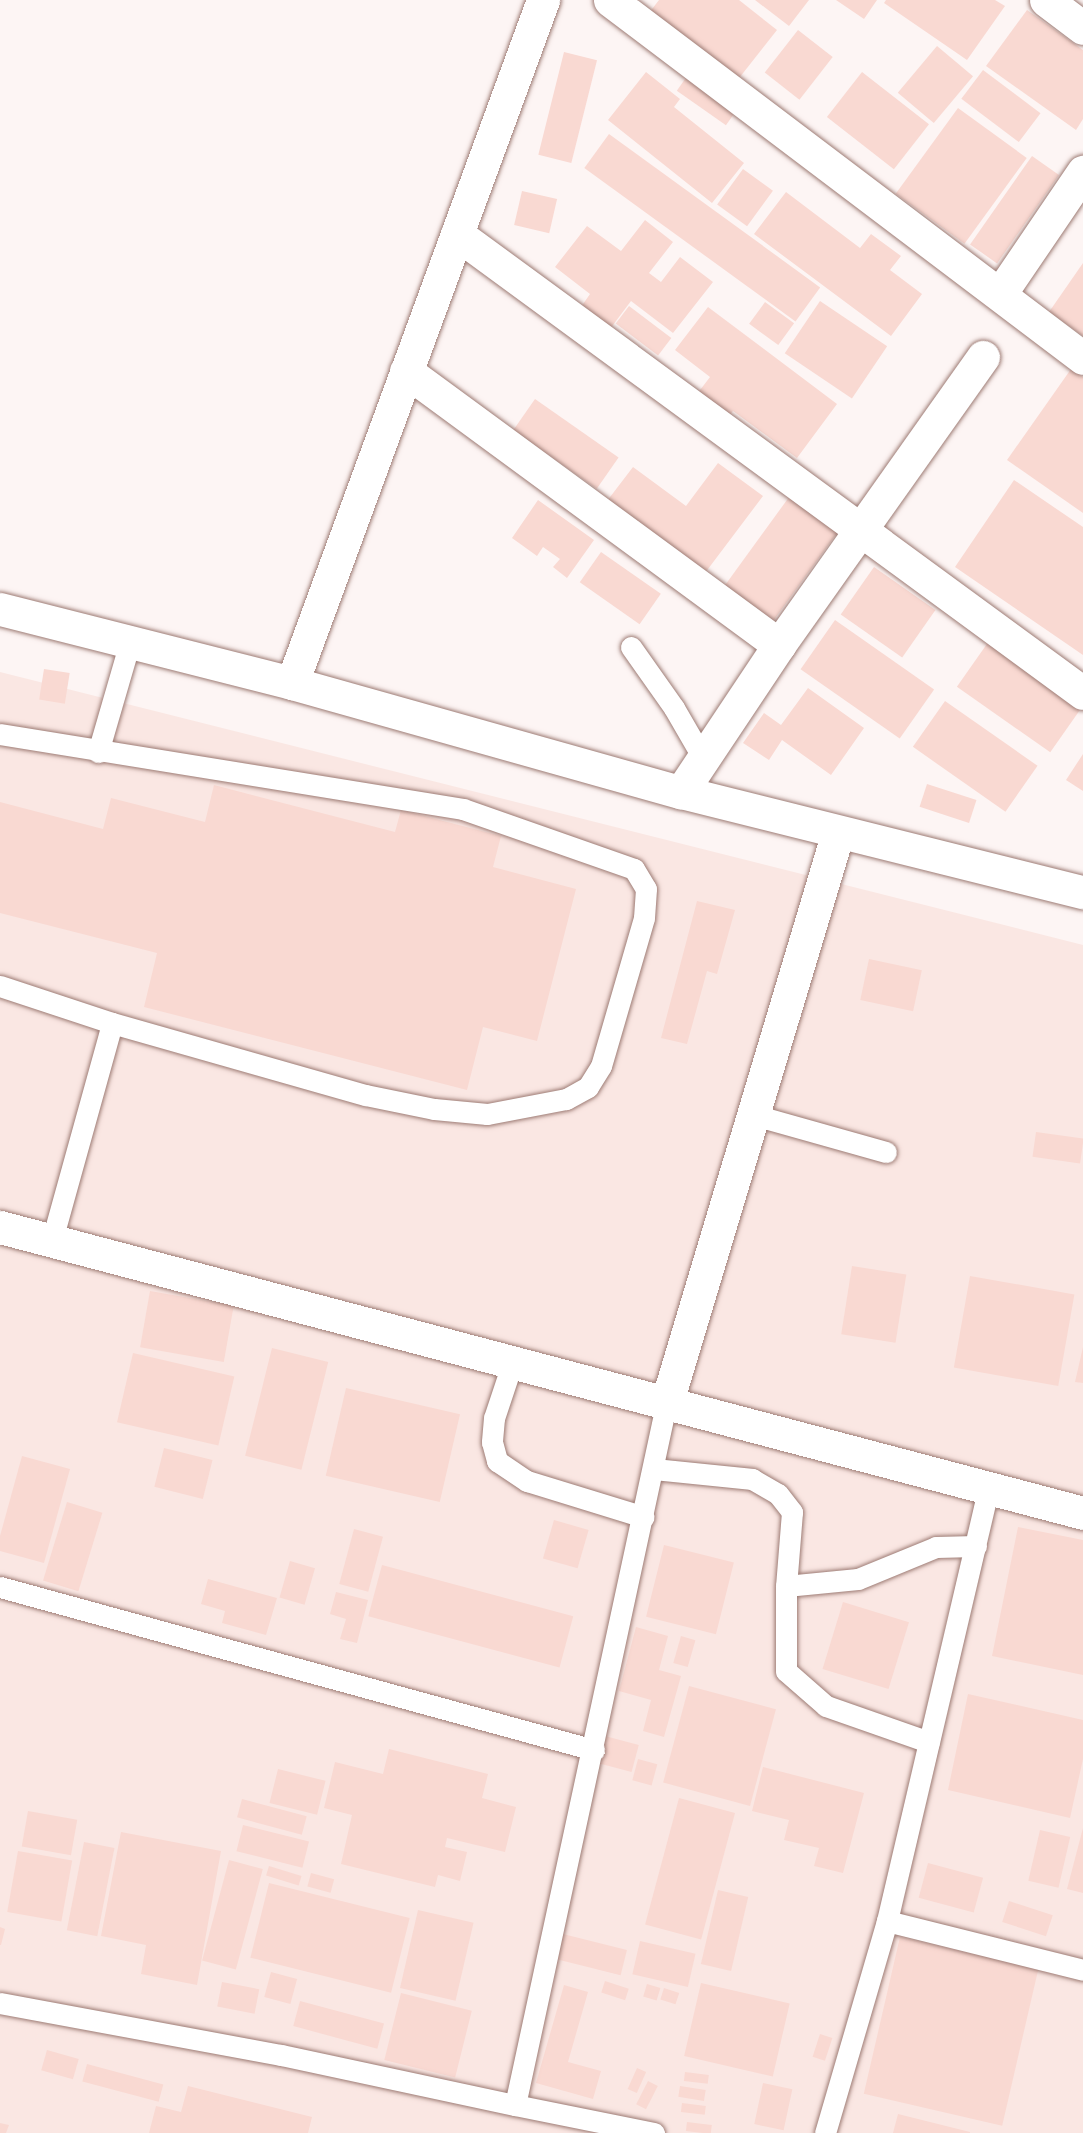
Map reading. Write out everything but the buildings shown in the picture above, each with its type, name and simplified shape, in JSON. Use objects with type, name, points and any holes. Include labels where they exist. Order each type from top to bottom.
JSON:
[{"type":"street","points":[[292,683],[543,0]]},
{"type":"street","points":[[610,0],[1083,358]]},
{"type":"street","points":[[1046,0],[1083,28]]},
{"type":"street","points":[[1000,294],[1083,172]]},
{"type":"street","points":[[457,234],[1083,693]]},
{"type":"street","points":[[681,792],[779,645],[983,357]]},
{"type":"street","points":[[406,371],[779,645]]},
{"type":"street","points":[[0,609],[292,683],[681,792],[1083,892]]},
{"type":"street","points":[[666,1405],[838,832]]},
{"type":"street","points":[[0,1227],[666,1405],[1083,1513]]},
{"type":"lane","points":[[98,752],[130,642]]},
{"type":"lane","points":[[631,647],[674,708],[703,758]]},
{"type":"lane","points":[[0,734],[98,752],[463,809],[634,869],[646,889],[644,918],[601,1066],[588,1087],[566,1099],[487,1114],[434,1109],[365,1095],[112,1023],[0,986]]},
{"type":"lane","points":[[52,1240],[112,1023]]},
{"type":"lane","points":[[754,1115],[886,1152]]},
{"type":"lane","points":[[512,1364],[494,1418],[492,1442],[497,1461],[527,1480],[644,1517]]},
{"type":"lane","points":[[515,2105],[594,1750],[666,1405]]},
{"type":"lane","points":[[654,1469],[752,1479],[778,1494],[792,1512],[786,1586],[786,1671],[826,1706],[929,1743]]},
{"type":"lane","points":[[825,2133],[887,1921],[988,1489]]},
{"type":"lane","points":[[786,1586],[858,1579],[936,1547],[976,1546]]},
{"type":"lane","points":[[0,1587],[594,1750]]},
{"type":"lane","points":[[887,1921],[1083,1971]]},
{"type":"lane","points":[[0,2003],[281,2055],[654,2133]]},
{"type":"shaded area","points":[[0,672],[1083,945],[1083,2133],[0,2133]]}]
